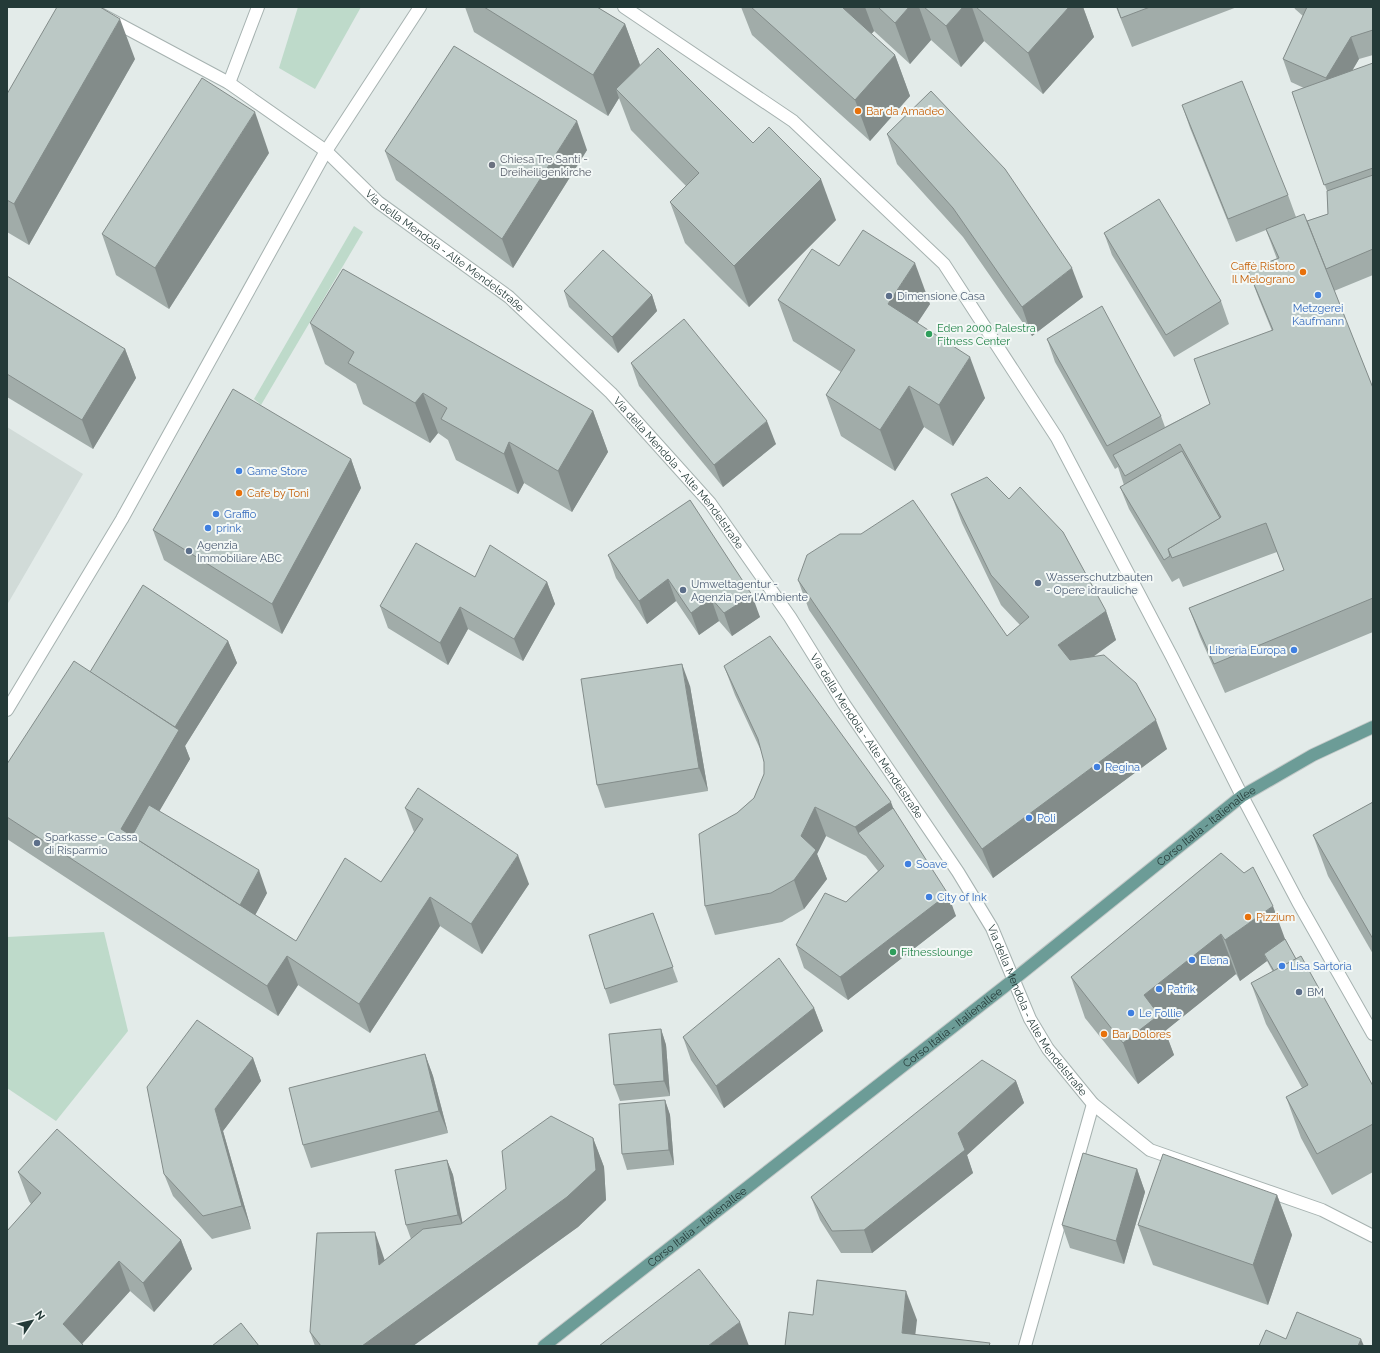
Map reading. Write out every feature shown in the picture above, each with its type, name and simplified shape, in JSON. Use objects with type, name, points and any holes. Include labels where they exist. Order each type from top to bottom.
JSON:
[{"type":"main road","name":"Corso Italia - Italienallee","points":[[544,1346],[1013,980],[1242,796],[1313,755],[1373,727]]},
{"type":"street","name":"Via della Mendola - Alte Mendelstraße","points":[[87,7],[229,83],[326,150],[378,202],[509,297],[611,392],[710,503],[790,617],[844,704],[958,872],[992,928],[1030,1019],[1048,1049],[1093,1104],[1150,1150],[1322,1210],[1373,1236]]},
{"type":"street","points":[[229,83],[258,7]]},
{"type":"street","points":[[7,710],[122,519],[326,150],[420,7]]},
{"type":"street","points":[[624,7],[793,121],[944,264],[1057,438],[1298,902],[1373,1034]]},
{"type":"street","name":"Via della Mendola - Alte Mendelstraße","points":[[1025,1346],[1093,1104]]},
{"type":"shaded area","points":[[7,427],[83,474],[7,605]]},
{"type":"green space","points":[[298,7],[361,7],[315,89],[279,68]]},
{"type":"green space","points":[[354,226],[363,232],[261,405],[254,399]]},
{"type":"green space","points":[[104,932],[128,1031],[56,1121],[7,1088],[7,937]]},
{"type":"building","points":[[57,7],[100,7],[120,19],[14,204],[7,200],[7,94]]},
{"type":"building","points":[[484,7],[597,7],[625,24],[593,75]]},
{"type":"building","points":[[751,7],[844,7],[843,8],[895,55],[855,100]]},
{"type":"building","points":[[878,7],[909,7],[895,23]]},
{"type":"building","points":[[924,7],[963,7],[946,26]]},
{"type":"building","points":[[976,7],[1069,7],[1028,53]]},
{"type":"building","points":[[1117,7],[1150,7],[1121,18]]},
{"type":"building","points":[[1307,7],[1373,7],[1373,30],[1351,37],[1326,78],[1283,59]]},
{"type":"building","name":"Chiesa Tre Santi - Dreiheiligenkirche","points":[[454,46],[577,121],[502,239],[385,151]]},
{"type":"building","points":[[658,48],[753,143],[769,127],[821,179],[734,266],[670,202],[699,173],[616,89]]},
{"type":"building","points":[[1373,63],[1373,168],[1324,185],[1292,92]]},
{"type":"building","points":[[202,78],[255,112],[155,268],[102,234]]},
{"type":"building","points":[[1242,81],[1288,195],[1228,219],[1182,105]]},
{"type":"building","points":[[931,91],[1005,169],[1072,268],[1022,307],[953,208],[887,134]]},
{"type":"building","points":[[1373,175],[1373,249],[1326,269],[1307,221],[1328,214],[1327,191]]},
{"type":"building","points":[[1159,199],[1221,301],[1166,335],[1104,233]]},
{"type":"building","points":[[1304,214],[1373,388],[1373,598],[1214,664],[1189,608],[1284,570],[1266,523],[1172,558],[1168,549],[1221,517],[1180,444],[1125,476],[1113,455],[1210,404],[1194,359],[1273,330],[1248,270],[1279,258],[1266,229]]},
{"type":"building","points":[[863,230],[915,263],[888,304],[970,357],[939,405],[909,386],[880,430],[826,395],[855,350],[778,300],[812,249],[839,266]]},
{"type":"building","points":[[603,250],[652,295],[612,337],[564,291]]},
{"type":"building","points":[[343,269],[593,411],[558,471],[509,442],[504,454],[441,419],[447,408],[423,393],[415,403],[348,363],[354,352],[310,323]]},
{"type":"building","points":[[7,276],[125,349],[82,420],[7,374]]},
{"type":"building","points":[[1102,306],[1161,416],[1107,446],[1047,339]]},
{"type":"building","points":[[684,319],[767,421],[714,465],[631,363]]},
{"type":"building","points":[[233,389],[351,459],[272,604],[153,530]]},
{"type":"building","points":[[1182,451],[1220,518],[1168,549],[1170,556],[1164,560],[1120,487]]},
{"type":"building","points":[[987,477],[1009,499],[1020,487],[1063,532],[1106,611],[1058,645],[1070,660],[1104,655],[1136,683],[1156,720],[982,849],[798,580],[807,555],[840,534],[861,534],[913,500],[1007,636],[1029,617],[991,575],[951,494]]},
{"type":"building","name":"Umweltagentur - Agenzia per l'Ambiente","points":[[690,500],[752,595],[724,613],[711,598],[691,613],[668,579],[639,601],[608,555]]},
{"type":"building","points":[[416,543],[475,577],[490,545],[547,582],[514,639],[460,607],[440,643],[380,606]]},
{"type":"building","points":[[143,585],[228,641],[175,727],[90,672]]},
{"type":"building","points":[[770,636],[891,802],[855,827],[815,807],[801,836],[816,850],[794,880],[771,893],[705,906],[699,834],[737,813],[754,798],[764,774],[764,762],[758,739],[724,666]]},
{"type":"building","points":[[74,661],[179,730],[121,829],[296,941],[345,858],[381,882],[423,819],[405,808],[418,788],[518,855],[471,924],[430,897],[359,1004],[287,956],[267,986],[7,817],[7,764]]},
{"type":"building","points":[[682,664],[699,768],[597,785],[581,679]]},
{"type":"building","points":[[1373,802],[1373,939],[1313,835]]},
{"type":"building","points":[[149,805],[259,870],[240,905],[132,836]]},
{"type":"building","points":[[893,808],[948,894],[840,977],[796,945],[825,893],[846,902],[884,866],[858,833]]},
{"type":"building","points":[[1221,853],[1244,873],[1253,867],[1273,906],[1225,940],[1221,934],[1144,995],[1159,1015],[1123,1043],[1071,977]]},
{"type":"building","points":[[653,913],[673,967],[605,989],[589,935]]},
{"type":"building","points":[[1285,939],[1296,959],[1274,971],[1264,954]]},
{"type":"building","points":[[1301,956],[1373,1086],[1373,1124],[1317,1154],[1286,1097],[1308,1085],[1251,983]]},
{"type":"building","points":[[779,958],[814,1008],[716,1086],[683,1037]]},
{"type":"building","points":[[197,1020],[253,1058],[215,1109],[242,1206],[203,1216],[164,1174],[147,1087]]},
{"type":"building","points":[[661,1029],[664,1081],[614,1085],[609,1034]]},
{"type":"building","points":[[425,1054],[439,1111],[303,1145],[289,1088]]},
{"type":"building","points":[[982,1060],[1016,1081],[958,1133],[965,1150],[864,1230],[832,1231],[811,1197]]},
{"type":"building","points":[[665,1100],[669,1150],[622,1154],[619,1104]]},
{"type":"building","points":[[551,1116],[593,1138],[596,1170],[567,1197],[362,1346],[321,1346],[310,1332],[317,1233],[375,1232],[379,1265],[423,1229],[461,1224],[506,1189],[502,1151]]},
{"type":"building","points":[[57,1129],[181,1240],[143,1283],[119,1261],[63,1324],[84,1346],[7,1346],[7,1231],[41,1193],[18,1172]]},
{"type":"building","points":[[1083,1153],[1137,1169],[1116,1241],[1062,1225]]},
{"type":"building","points":[[1163,1154],[1277,1195],[1253,1265],[1138,1225]]},
{"type":"building","points":[[447,1160],[458,1215],[406,1225],[395,1170]]},
{"type":"building","points":[[699,1269],[740,1322],[708,1346],[599,1346]]},
{"type":"building","points":[[817,1280],[906,1291],[902,1333],[990,1343],[989,1346],[785,1346],[789,1312],[813,1315]]},
{"type":"building","points":[[1297,1312],[1361,1339],[1358,1346],[1259,1346],[1266,1330],[1286,1339]]},
{"type":"building","points":[[241,1323],[259,1346],[212,1346]]},
{"type":"place","name":"Bar da Amadeo","points":[[858,111]]},
{"type":"place","name":"Chiesa Tre Santi - Dreiheiligenkirche","points":[[492,165]]},
{"type":"place","name":"Caffè Ristoro Il Melograno","points":[[1303,272]]},
{"type":"place","name":"Metzgerei Kaufmann","points":[[1318,295]]},
{"type":"place","name":"Dimensione Casa","points":[[889,296]]},
{"type":"place","name":"Eden 2000 Palestra Fitness Center","points":[[929,334]]},
{"type":"place","name":"Game Store","points":[[239,471]]},
{"type":"place","name":"Cafe by Toni","points":[[239,493]]},
{"type":"place","name":"Graffio","points":[[216,514]]},
{"type":"place","name":"prink","points":[[208,528]]},
{"type":"place","name":"Agenzia Immobiliare ABC","points":[[189,551]]},
{"type":"place","name":"Wasserschutzbauten - Opere idrauliche","points":[[1038,583]]},
{"type":"place","name":"Umweltagentur - Agenzia per l'Ambiente","points":[[683,590]]},
{"type":"place","name":"Libreria Europa","points":[[1294,650]]},
{"type":"place","name":"Regina","points":[[1097,767]]},
{"type":"place","name":"Poli","points":[[1029,818]]},
{"type":"place","name":"Sparkasse - Cassa di Risparmio","points":[[37,843]]},
{"type":"place","name":"Soave","points":[[908,864]]},
{"type":"place","name":"City of Ink","points":[[929,897]]},
{"type":"place","name":"Pizzium","points":[[1248,917]]},
{"type":"place","name":"Fitnesslounge","points":[[893,952]]},
{"type":"place","name":"Elena","points":[[1192,960]]},
{"type":"place","name":"Lisa Sartoria","points":[[1282,966]]},
{"type":"place","name":"Patrik","points":[[1159,989]]},
{"type":"place","name":"BM","points":[[1299,992]]},
{"type":"place","name":"Le Follie","points":[[1131,1013]]},
{"type":"place","name":"Bar Dolores","points":[[1104,1034]]}]
